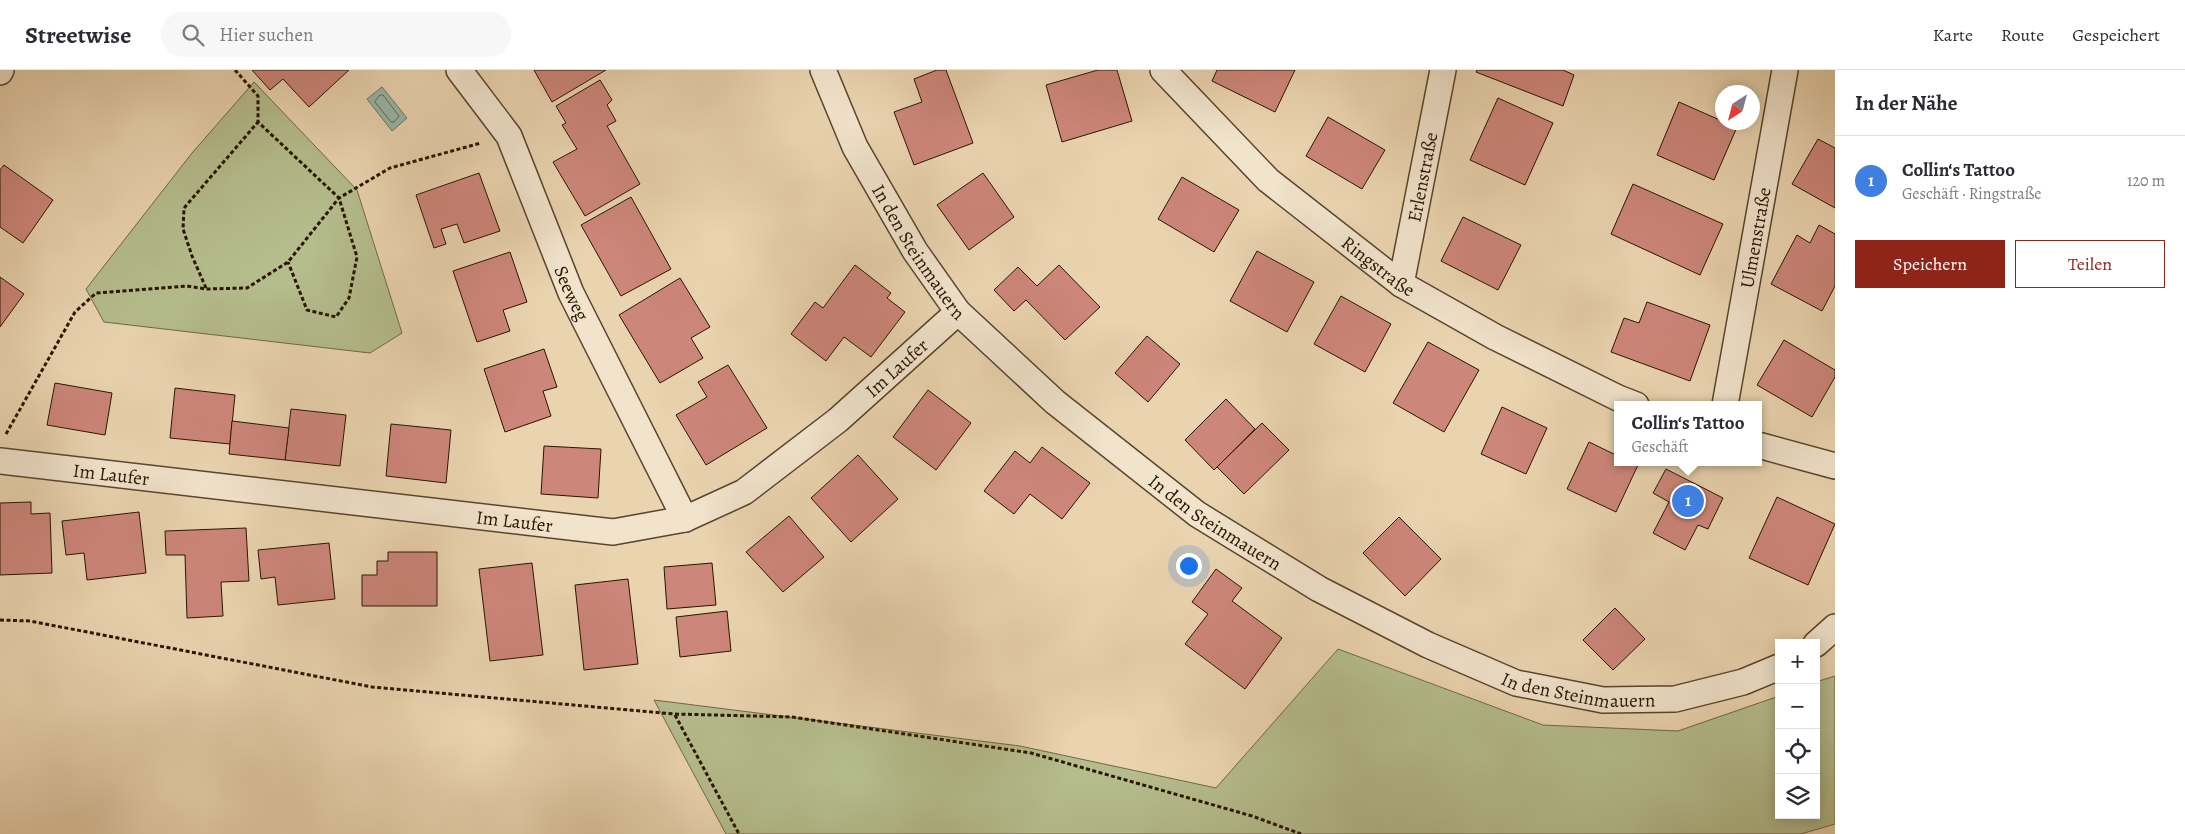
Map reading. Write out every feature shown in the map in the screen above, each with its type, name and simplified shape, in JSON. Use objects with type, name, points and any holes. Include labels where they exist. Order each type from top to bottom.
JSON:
[{"type":"street","name":"Seeweg","points":[[459,70],[509,136],[571,294],[685,519]]},
{"type":"street","name":"In den Steinmauern","points":[[823,70],[855,147],[916,251],[958,312],[1055,402],[1197,514],[1319,589],[1428,645],[1516,683],[1603,700],[1675,698],[1743,682],[1775,668]]},
{"type":"street","name":"Ringstraße","points":[[1163,70],[1268,180],[1401,284],[1495,337],[1626,401]]},
{"type":"street","name":"Erlenstraße","points":[[1401,284],[1443,70]]},
{"type":"street","name":"Ulmenstraße","points":[[1726,401],[1785,70]]},
{"type":"street","name":"Im Laufer","points":[[2,449],[613,532],[685,519],[744,492],[838,420],[958,312]]},
{"type":"street","points":[[1762,446],[1835,466]]},
{"type":"street","points":[[1820,640],[1835,627]]},
{"type":"path","points":[[206,289],[183,228],[184,208],[258,122],[258,96],[234,70]]},
{"type":"path","points":[[258,122],[339,198],[357,257],[349,298],[336,317],[307,310],[288,262]]},
{"type":"path","points":[[2,449],[75,312],[96,293],[187,286],[206,289],[247,288],[288,262],[339,198],[390,168],[509,136]]},
{"type":"path","points":[[0,620],[30,621],[372,686],[674,714],[792,718],[1031,754],[1252,816],[1301,834]]},
{"type":"path","points":[[674,714],[738,834]]},
{"type":"green space","points":[[254,82],[357,190],[402,333],[370,353],[104,322],[86,289],[192,153]]},
{"type":"green space","points":[[1338,649],[1543,725],[1678,731],[1775,697],[1775,819],[1820,819],[1820,681],[1835,676],[1835,824],[1801,834],[726,834],[654,700],[1020,746],[1216,788]]},
{"type":"water","points":[[382,87],[407,118],[392,131],[367,99]]},
{"type":"building","points":[[252,70],[349,70],[309,107],[283,79],[270,90]]},
{"type":"building","points":[[534,70],[606,70],[552,102]]},
{"type":"building","points":[[937,70],[946,70],[973,143],[914,165],[894,112],[922,102],[914,79]]},
{"type":"building","points":[[1098,70],[1117,70],[1132,121],[1062,142],[1046,85]]},
{"type":"building","points":[[1217,70],[1295,70],[1275,112],[1212,81]]},
{"type":"building","points":[[1477,70],[1563,70],[1574,75],[1563,106],[1476,72]]},
{"type":"building","points":[[600,80],[612,100],[607,105],[616,121],[607,126],[640,184],[585,216],[553,162],[577,149],[562,125],[566,123],[556,106]]},
{"type":"building","points":[[1498,98],[1553,123],[1525,185],[1470,160]]},
{"type":"building","points":[[1679,102],[1715,118],[1715,130],[1736,130],[1714,180],[1657,155]]},
{"type":"building","points":[[1328,117],[1385,150],[1362,189],[1306,156]]},
{"type":"building","points":[[1818,139],[1835,148],[1835,208],[1792,184]]},
{"type":"building","points":[[4,165],[53,200],[23,243],[0,227],[0,170]]},
{"type":"building","points":[[479,173],[500,231],[464,243],[457,224],[441,229],[446,244],[434,248],[416,195]]},
{"type":"building","points":[[983,173],[1014,217],[969,250],[937,205]]},
{"type":"building","points":[[1182,177],[1239,210],[1214,252],[1158,219]]},
{"type":"building","points":[[1633,184],[1723,224],[1700,275],[1611,234]]},
{"type":"building","points":[[631,197],[671,269],[621,296],[581,225]]},
{"type":"building","points":[[1463,217],[1521,245],[1498,290],[1441,261]]},
{"type":"building","points":[[1819,225],[1835,234],[1835,286],[1822,311],[1771,284],[1797,235],[1810,243]]},
{"type":"building","points":[[1257,251],[1314,282],[1287,332],[1230,301]]},
{"type":"building","points":[[510,252],[527,302],[503,310],[510,331],[477,342],[453,271]]},
{"type":"building","points":[[855,265],[891,293],[887,298],[905,312],[871,357],[844,337],[826,361],[791,334],[815,302],[823,308]]},
{"type":"building","points":[[1059,265],[1100,307],[1065,340],[1026,300],[1014,311],[994,290],[1018,267],[1037,286]]},
{"type":"building","points":[[0,277],[24,294],[0,327]]},
{"type":"building","points":[[680,278],[710,327],[691,338],[703,358],[660,383],[619,315]]},
{"type":"building","points":[[1341,296],[1391,324],[1365,372],[1314,344]]},
{"type":"building","points":[[1647,302],[1710,325],[1690,381],[1611,352],[1624,318],[1639,323]]},
{"type":"building","points":[[1147,336],[1180,364],[1148,402],[1115,373]]},
{"type":"building","points":[[1784,340],[1835,370],[1835,377],[1812,417],[1757,385]]},
{"type":"building","points":[[1428,342],[1479,370],[1444,432],[1393,403]]},
{"type":"building","points":[[544,349],[557,387],[543,391],[551,416],[505,432],[484,369]]},
{"type":"building","points":[[728,365],[767,428],[706,465],[676,415],[707,397],[698,382]]},
{"type":"building","points":[[55,383],[112,393],[105,435],[47,425]]},
{"type":"building","points":[[175,388],[235,395],[230,444],[170,438]]},
{"type":"building","points":[[928,390],[971,423],[936,470],[893,437]]},
{"type":"building","points":[[1226,399],[1255,429],[1214,470],[1185,440]]},
{"type":"building","points":[[1502,407],[1547,428],[1526,474],[1481,454]]},
{"type":"building","points":[[291,409],[346,415],[340,466],[285,460]]},
{"type":"building","points":[[232,421],[289,428],[285,460],[229,454]]},
{"type":"building","points":[[1262,423],[1289,450],[1244,494],[1217,467]]},
{"type":"building","points":[[391,424],[451,430],[446,483],[386,476]]},
{"type":"building","points":[[1589,442],[1614,454],[1614,466],[1638,466],[1616,512],[1567,489]]},
{"type":"building","points":[[544,446],[601,449],[598,498],[541,494]]},
{"type":"building","points":[[1042,447],[1090,483],[1062,519],[1030,494],[1014,514],[984,491],[1015,451],[1030,463]]},
{"type":"building","points":[[858,455],[898,499],[851,542],[811,498]]},
{"type":"building","points":[[1666,469],[1723,498],[1708,529],[1698,525],[1685,550],[1653,533],[1669,502],[1653,493]]},
{"type":"building","points":[[1777,497],[1835,524],[1808,585],[1749,558]]},
{"type":"building","points":[[31,502],[31,514],[50,513],[52,573],[0,575],[0,503]]},
{"type":"building","points":[[139,512],[146,573],[87,580],[84,553],[66,555],[62,521]]},
{"type":"building","points":[[789,516],[824,557],[783,592],[746,552]]},
{"type":"building","points":[[1399,517],[1441,559],[1405,596],[1363,553]]},
{"type":"building","points":[[246,528],[249,581],[221,582],[223,616],[187,618],[185,555],[166,555],[165,531]]},
{"type":"building","points":[[329,543],[335,599],[278,605],[275,577],[261,579],[258,550]]},
{"type":"building","points":[[388,552],[437,552],[437,606],[362,606],[362,575],[377,575],[377,561],[388,561]]},
{"type":"building","points":[[532,563],[543,655],[490,661],[479,569]]},
{"type":"building","points":[[712,563],[716,605],[667,609],[664,567]]},
{"type":"building","points":[[1216,569],[1242,588],[1232,601],[1282,638],[1245,689],[1185,644],[1208,614],[1192,602]]},
{"type":"building","points":[[628,579],[638,664],[584,670],[575,585]]},
{"type":"building","points":[[1615,608],[1645,639],[1613,670],[1583,640]]},
{"type":"building","points":[[727,611],[731,651],[680,657],[676,617]]},
{"type":"place","name":"Collin‘s Tattoo","points":[[1688,501]]}]
